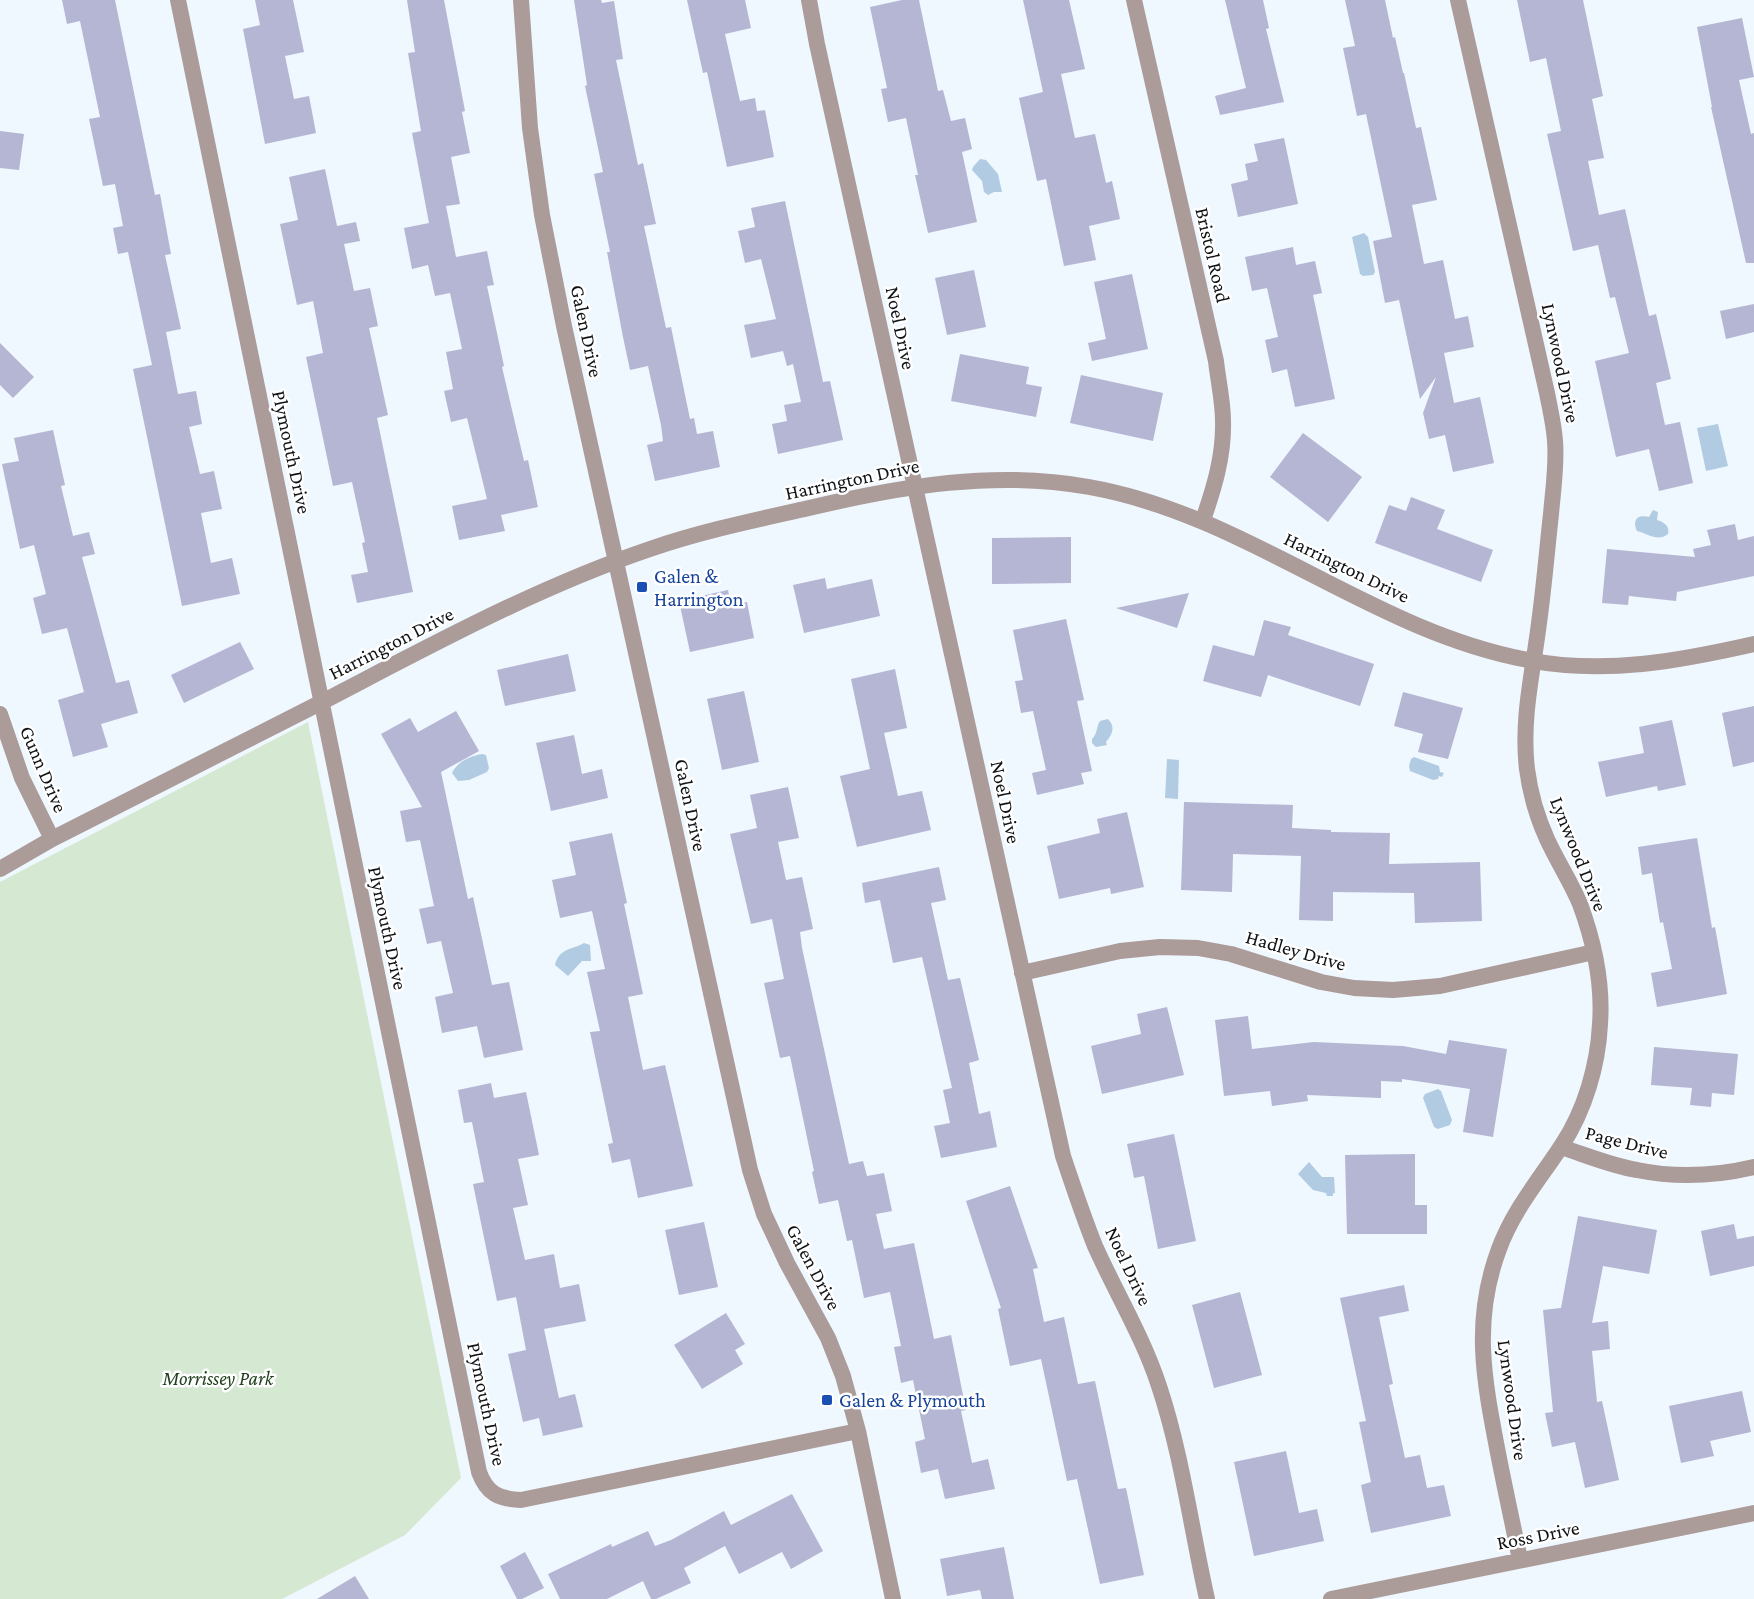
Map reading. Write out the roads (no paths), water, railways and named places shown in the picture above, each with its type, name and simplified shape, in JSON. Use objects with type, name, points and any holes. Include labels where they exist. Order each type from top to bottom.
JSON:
[{"type":"street","name":"Plymouth Drive","points":[[178,0],[482,1482],[493,1494],[506,1500],[521,1500],[858,1431]]},
{"type":"street","name":"Galen Drive","points":[[521,0],[530,128],[542,215],[615,562],[750,1170],[764,1214],[787,1263],[828,1338],[843,1376],[858,1431],[893,1599]]},
{"type":"street","name":"Noel Drive","points":[[809,0],[1063,1156],[1096,1247],[1137,1330],[1159,1386],[1176,1446],[1207,1599]]},
{"type":"street","name":"Bristol Road","points":[[1134,0],[1217,371],[1223,421],[1221,457],[1203,520]]},
{"type":"street","name":"Lynwood Drive","points":[[1458,0],[1547,393],[1555,441],[1550,518],[1528,692],[1525,738],[1527,771],[1546,837],[1580,903],[1594,952],[1599,981],[1600,1024],[1594,1066],[1581,1107],[1561,1147],[1520,1206],[1499,1247],[1488,1285],[1482,1319],[1482,1350],[1487,1395],[1520,1560]]},
{"type":"street","name":"Harrington Drive","points":[[0,869],[52,839],[478,622],[546,590],[650,549],[714,530],[858,496],[915,486],[963,480],[1024,480],[1089,487],[1154,502],[1203,520],[1387,612],[1449,639],[1533,662],[1607,667],[1645,665],[1754,644]]},
{"type":"street","name":"Gunn Drive","points":[[0,714],[22,778],[52,839]]},
{"type":"street","name":"Hadley Drive","points":[[1022,973],[1120,951],[1160,947],[1198,948],[1231,954],[1321,982],[1354,988],[1392,990],[1440,986],[1594,952]]},
{"type":"street","name":"Page Drive","points":[[1561,1147],[1635,1170],[1671,1175],[1706,1174],[1754,1167]]},
{"type":"street","name":"Ross Drive","points":[[1331,1599],[1754,1513]]},
{"type":"water","points":[[980,159],[986,160],[998,174],[1002,192],[988,195],[984,192],[982,181],[972,170]]},
{"type":"water","points":[[1364,233],[1368,237],[1375,272],[1373,275],[1363,276],[1360,274],[1352,237]]},
{"type":"water","points":[[1718,424],[1728,466],[1706,471],[1697,428]]},
{"type":"water","points":[[1653,510],[1658,512],[1657,520],[1664,523],[1668,534],[1653,537],[1637,531],[1635,521],[1641,516],[1649,517]]},
{"type":"water","points":[[1108,719],[1112,728],[1106,742],[1107,745],[1096,747],[1092,739],[1100,721]]},
{"type":"water","points":[[486,755],[489,768],[487,772],[469,780],[458,781],[452,773],[457,766],[469,758]]},
{"type":"water","points":[[1414,757],[1439,766],[1440,772],[1444,773],[1442,777],[1439,776],[1438,779],[1433,780],[1410,771],[1411,759]]},
{"type":"water","points":[[1167,759],[1179,760],[1178,799],[1165,798]]},
{"type":"water","points":[[584,943],[590,945],[591,961],[582,961],[568,976],[555,965],[557,959],[566,950]]},
{"type":"water","points":[[1438,1089],[1441,1091],[1452,1120],[1450,1125],[1438,1129],[1434,1127],[1423,1098],[1425,1094]]},
{"type":"water","points":[[1309,1162],[1322,1177],[1334,1177],[1335,1193],[1333,1196],[1313,1190],[1298,1174]]},
{"type":"place","name":"Galen & Harrington","points":[[642,587]]},
{"type":"place","name":"Galen & Plymouth","points":[[827,1400]]},
{"type":"park label","name":"Morrissey Park","points":[[218,1378]]}]
